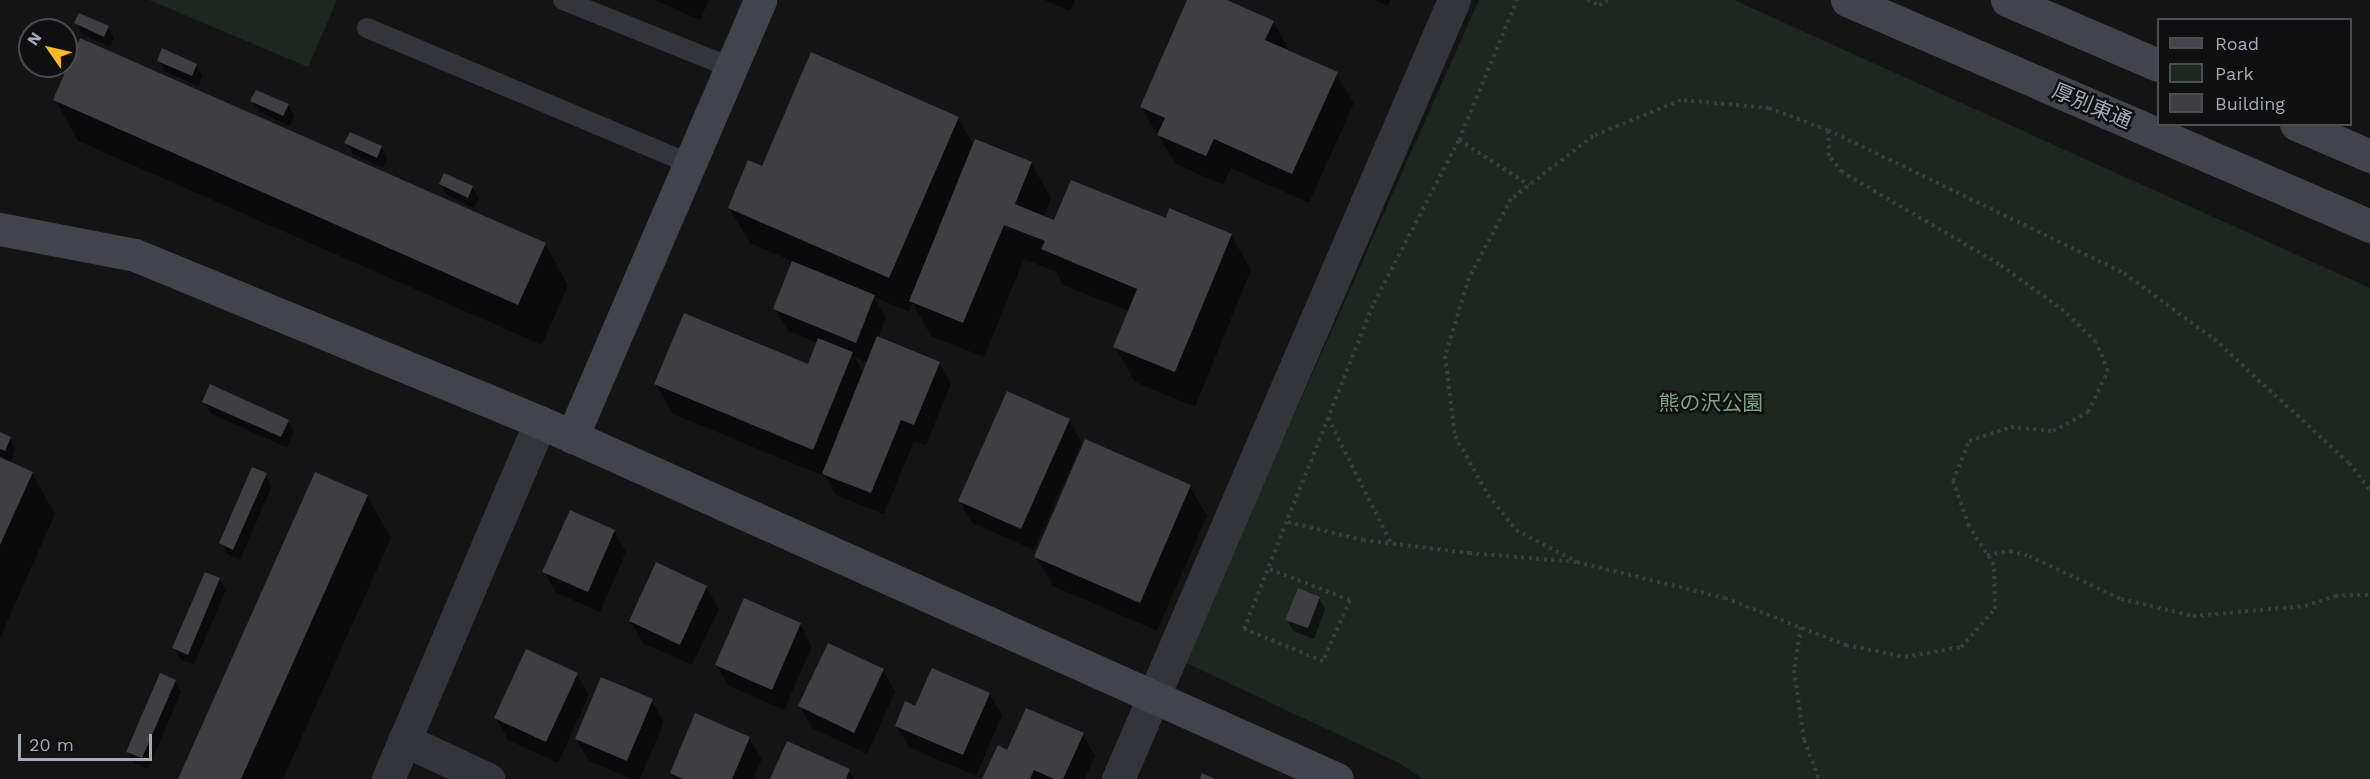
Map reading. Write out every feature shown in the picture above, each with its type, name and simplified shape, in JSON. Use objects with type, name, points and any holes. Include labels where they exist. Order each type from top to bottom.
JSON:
[{"type":"street","points":[[572,437],[760,0]]},
{"type":"street","points":[[1118,779],[1454,0]]},
{"type":"street","name":"厚別東通","points":[[1847,0],[2370,226]]},
{"type":"street","points":[[2007,0],[2157,65]]},
{"type":"street","points":[[2301,126],[2370,156]]},
{"type":"street","points":[[0,229],[135,255],[540,422],[1337,779]]},
{"type":"street","points":[[388,779],[540,422]]},
{"type":"street","points":[[404,740],[488,779]]},
{"type":"lane","points":[[563,0],[732,68]]},
{"type":"lane","points":[[367,28],[690,164]]},
{"type":"path","points":[[1270,568],[1350,600],[1323,661],[1244,629],[1374,303],[1459,140],[1517,0]]},
{"type":"path","points":[[1587,0],[1599,5],[1608,0]]},
{"type":"path","points":[[1577,562],[1516,530],[1488,495],[1455,436],[1444,356],[1469,278],[1511,199],[1593,136],[1681,100],[1770,108],[1828,129],[2124,273],[2214,339],[2349,463],[2370,490]]},
{"type":"path","points":[[1288,522],[1363,540],[1469,553],[1577,562],[1725,598],[1846,645],[1905,657],[1961,647],[1995,609],[1994,565],[1969,526],[1953,481],[1969,441],[2011,427],[2053,431],[2088,411],[2108,371],[2096,342],[2064,311],[1999,264],[1842,172],[1829,156],[1828,129]]},
{"type":"path","points":[[1459,140],[1529,185]]},
{"type":"path","points":[[1329,418],[1391,543]]},
{"type":"path","points":[[1987,555],[2010,551],[2029,556],[2121,599],[2193,616],[2305,606],[2335,596],[2370,595]]},
{"type":"path","points":[[1801,627],[1794,670],[1804,740],[1819,779]]},
{"type":"green space","points":[[149,0],[337,0],[308,67]]},
{"type":"green space","name":"熊の沢公園","points":[[1479,0],[1734,0],[2370,288],[2370,779],[1423,779],[1399,763],[1184,662]]},
{"type":"building","points":[[1187,0],[1227,0],[1274,21],[1265,40],[1338,72],[1292,174],[1214,139],[1206,156],[1157,135],[1165,118],[1140,107]]},
{"type":"building","points":[[79,13],[109,26],[104,37],[78,25],[76,18]]},
{"type":"building","points":[[80,38],[546,243],[518,305],[53,100],[63,78],[78,78]]},
{"type":"building","points":[[162,48],[197,64],[192,76],[157,61]]},
{"type":"building","points":[[811,52],[959,117],[889,278],[728,208],[748,160],[762,166]]},
{"type":"building","points":[[256,90],[289,104],[283,116],[250,101]]},
{"type":"building","points":[[350,132],[382,146],[377,158],[344,143]]},
{"type":"building","points":[[975,139],[1032,162],[1015,204],[1054,220],[1071,180],[1166,218],[1169,208],[1232,234],[1175,372],[1113,347],[1137,289],[1041,249],[1045,241],[1004,225],[963,323],[909,301]]},
{"type":"building","points":[[444,173],[473,186],[468,198],[439,184]]},
{"type":"building","points":[[792,261],[875,295],[856,343],[773,309]]},
{"type":"building","points":[[684,313],[808,364],[818,338],[853,352],[813,450],[654,384]]},
{"type":"building","points":[[877,336],[940,362],[914,425],[901,420],[871,493],[822,474]]},
{"type":"building","points":[[210,384],[289,420],[281,437],[202,402]]},
{"type":"building","points":[[1007,391],[1070,419],[1021,529],[958,501]]},
{"type":"building","points":[[0,432],[11,437],[5,451],[0,449]]},
{"type":"building","points":[[1085,439],[1191,485],[1140,603],[1034,557]]},
{"type":"building","points":[[0,457],[33,472],[0,545]]},
{"type":"building","points":[[252,467],[267,473],[233,550],[219,543]]},
{"type":"building","points":[[315,472],[368,495],[241,779],[178,779]]},
{"type":"building","points":[[570,510],[615,530],[588,592],[542,572]]},
{"type":"building","points":[[656,562],[707,586],[680,645],[629,621]]},
{"type":"building","points":[[205,572],[220,578],[188,655],[172,648]]},
{"type":"building","points":[[1298,588],[1320,597],[1308,628],[1285,620]]},
{"type":"building","points":[[744,598],[801,623],[772,690],[715,665]]},
{"type":"building","points":[[828,643],[884,669],[854,733],[798,706]]},
{"type":"building","points":[[526,649],[578,673],[546,742],[494,718]]},
{"type":"building","points":[[932,668],[990,693],[963,755],[895,726],[905,701],[915,706]]},
{"type":"building","points":[[160,673],[176,680],[142,758],[126,752]]},
{"type":"building","points":[[601,677],[653,699],[627,761],[575,739]]},
{"type":"building","points":[[1026,708],[1084,733],[1063,779],[1054,779],[1034,770],[1030,779],[982,779],[998,745],[1007,750]]},
{"type":"building","points":[[695,713],[750,737],[732,779],[683,779],[670,773]]},
{"type":"building","points":[[787,741],[850,769],[846,779],[770,779]]},
{"type":"building","points":[[1202,773],[1215,779],[1200,779]]}]
